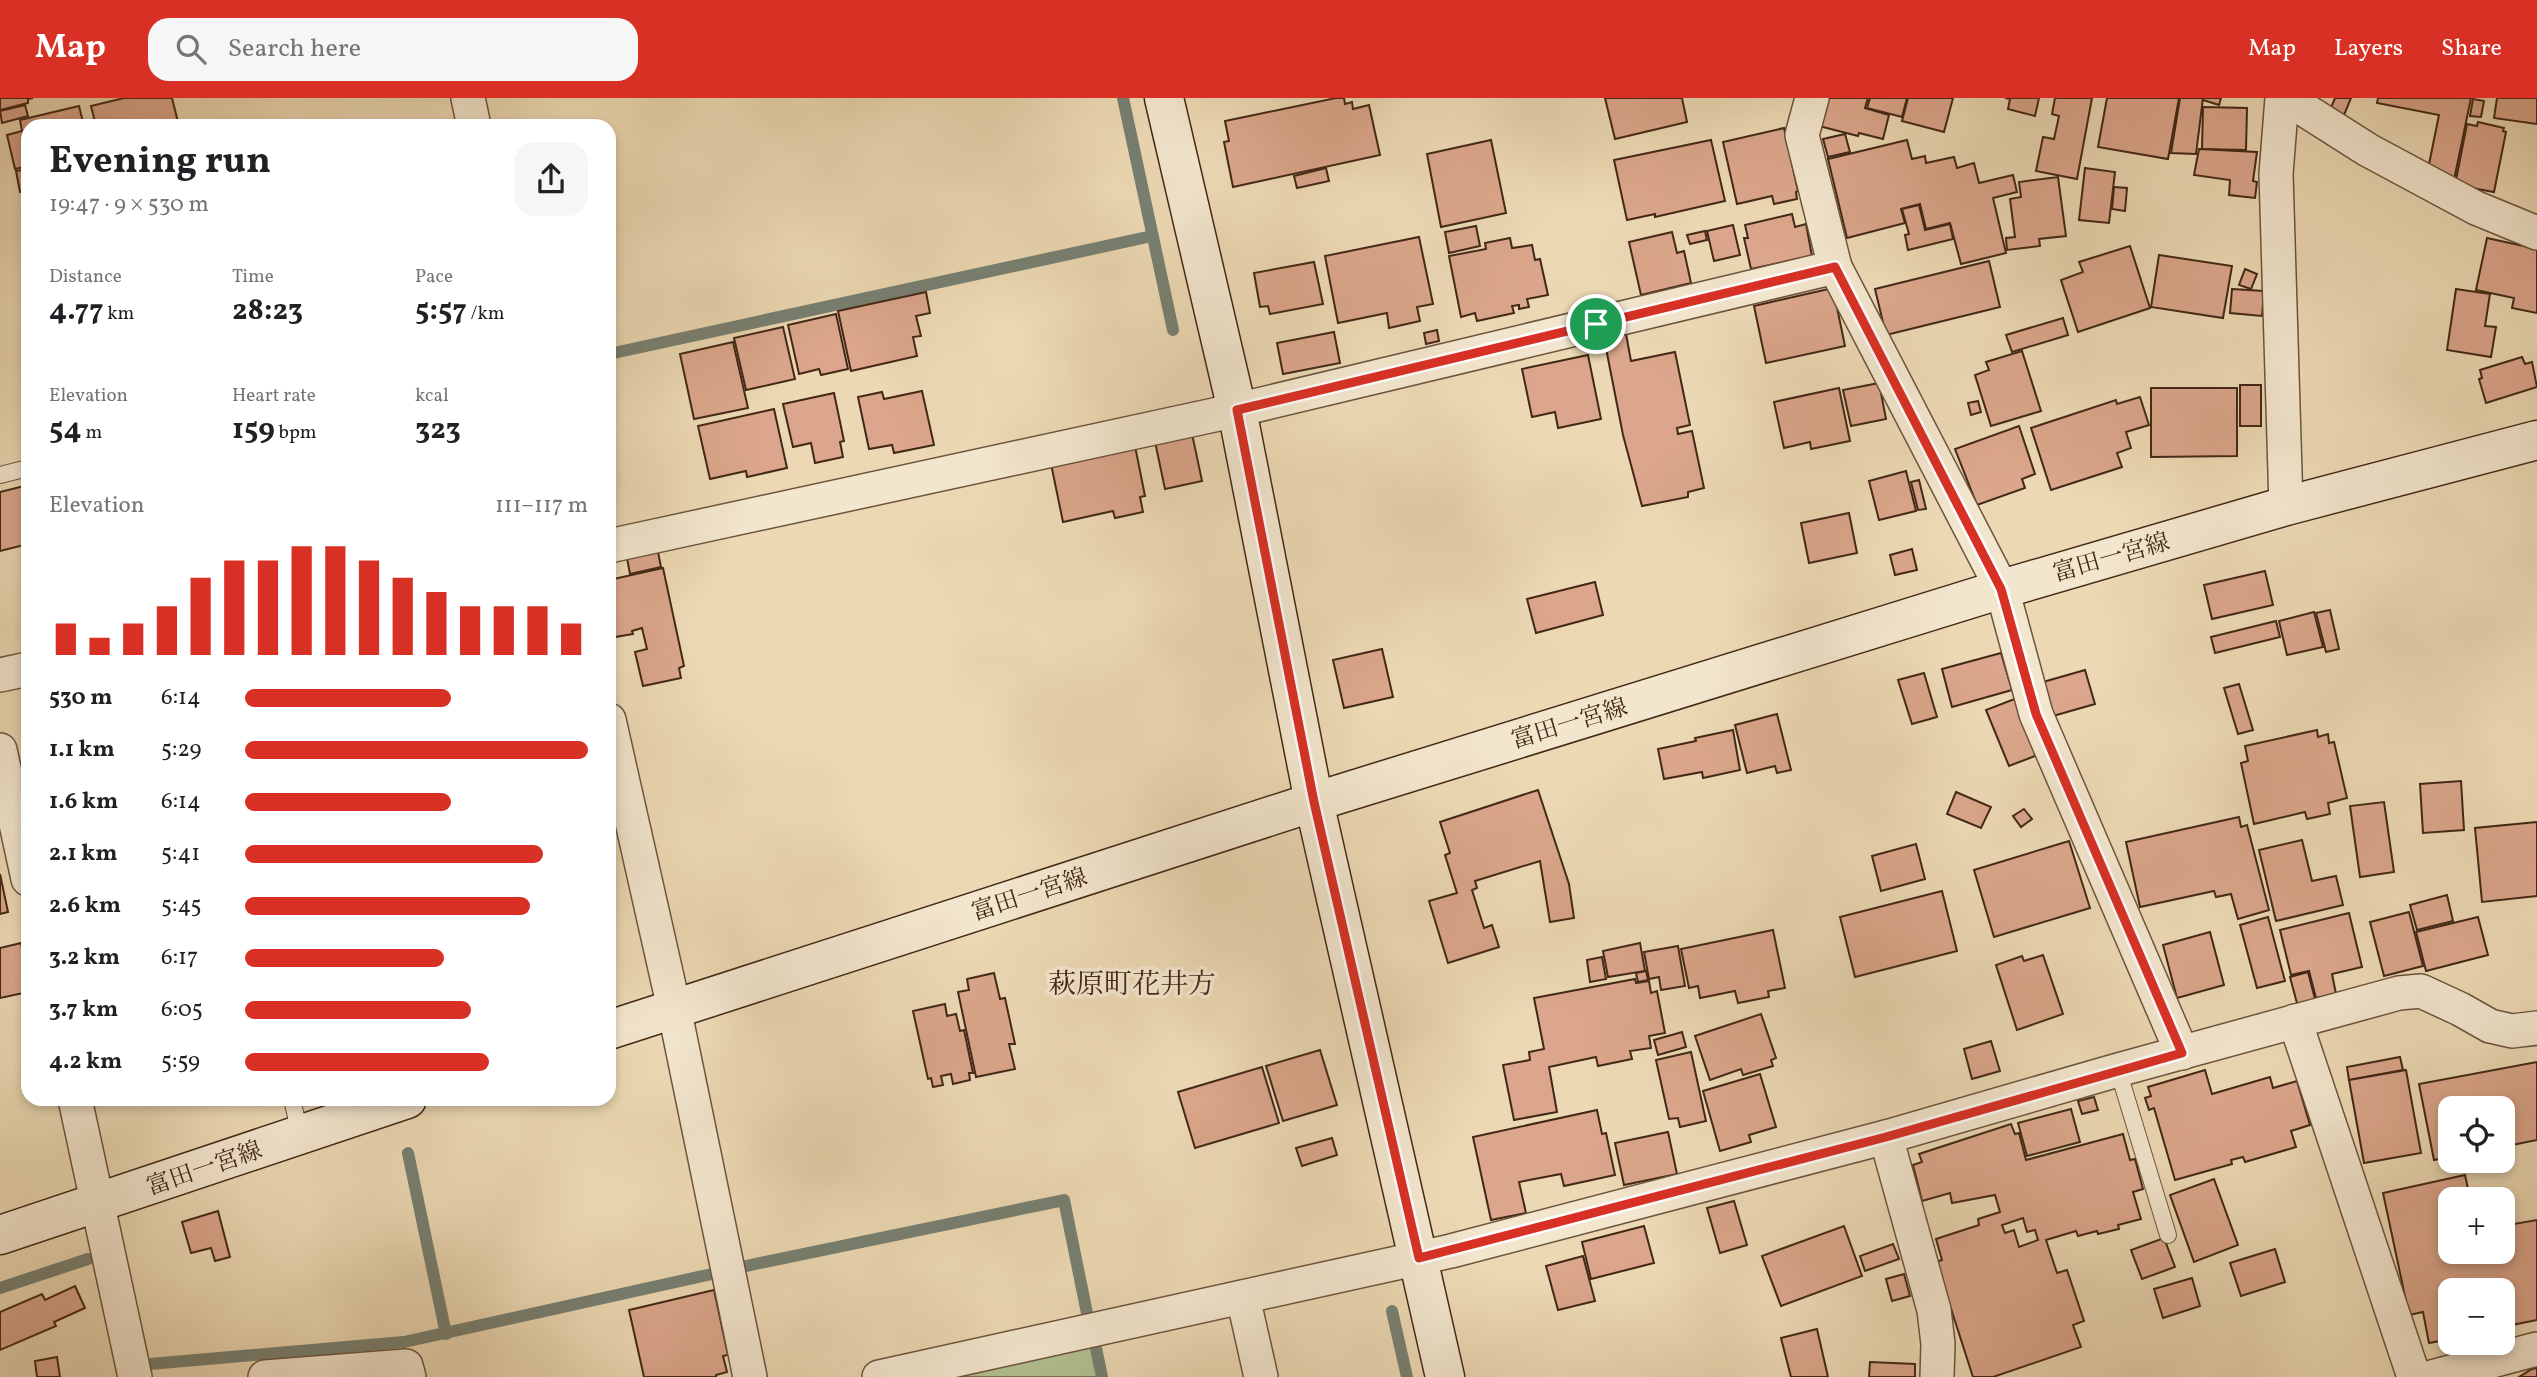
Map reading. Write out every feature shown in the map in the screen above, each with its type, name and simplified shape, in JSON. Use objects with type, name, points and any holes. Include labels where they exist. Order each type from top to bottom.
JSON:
[{"type":"main road","points":[[1164,98],[1237,410],[1314,802],[1445,1377]]},
{"type":"main road","name":"富田一宮線","points":[[616,1028],[1314,802],[2001,589],[2286,506],[2537,440]]},
{"type":"main road","name":"富田一宮線","points":[[0,1235],[97,1204],[296,1117],[364,1106]]},
{"type":"street","points":[[468,98],[472,119]]},
{"type":"street","points":[[1812,98],[1802,135],[1835,267],[2001,589],[2036,714],[2182,1053]]},
{"type":"street","points":[[2286,506],[2276,174],[2284,98],[2368,150],[2476,208],[2537,233]]},
{"type":"street","points":[[616,544],[1237,410],[1835,267]]},
{"type":"street","points":[[0,675],[21,670]]},
{"type":"street","points":[[0,750],[21,847]]},
{"type":"street","points":[[616,751],[674,1008],[750,1377]]},
{"type":"street","points":[[880,1377],[942,1370],[1243,1297],[1419,1258],[1886,1137],[2399,993],[2421,991],[2490,1026],[2512,1031],[2537,1028]]},
{"type":"street","points":[[2295,1021],[2414,1377]]},
{"type":"street","points":[[76,1106],[135,1377]]},
{"type":"street","points":[[1886,1137],[1934,1310],[1938,1345],[1937,1377]]},
{"type":"street","points":[[1243,1297],[1261,1377]]},
{"type":"street","points":[[2432,1377],[2537,1349]]},
{"type":"street","points":[[265,1377],[407,1366],[409,1377]]},
{"type":"lane","points":[[0,475],[21,470]]},
{"type":"lane","points":[[2118,1070],[2168,1235]]},
{"type":"green space","points":[[1092,1346],[1098,1377],[954,1377]]},
{"type":"building","points":[[0,98],[33,98],[28,99],[28,103],[0,110]]},
{"type":"building","points":[[124,98],[172,98],[177,119],[94,119],[91,106]]},
{"type":"building","points":[[1344,98],[1345,104],[1352,102],[1353,109],[1369,105],[1380,155],[1233,187],[1224,142],[1229,141],[1225,121]]},
{"type":"building","points":[[1605,98],[1682,98],[1687,122],[1615,139]]},
{"type":"building","points":[[1826,98],[1868,98],[1865,108],[1889,115],[1883,139],[1819,126]]},
{"type":"building","points":[[1870,98],[1907,98],[1902,117],[1867,108]]},
{"type":"building","points":[[1908,98],[1953,98],[1944,132],[1902,121]]},
{"type":"building","points":[[2005,98],[2039,98],[2035,116],[2008,109],[2010,99]]},
{"type":"building","points":[[2055,98],[2092,98],[2077,179],[2036,171],[2043,137],[2054,139],[2059,116],[2052,114]]},
{"type":"building","points":[[2107,98],[2179,98],[2168,159],[2098,147]]},
{"type":"building","points":[[2180,98],[2203,98],[2196,154],[2171,153]]},
{"type":"building","points":[[2203,98],[2221,98],[2219,105]]},
{"type":"building","points":[[2335,98],[2351,98],[2342,120],[2328,115]]},
{"type":"building","points":[[2378,98],[2471,98],[2454,180],[2427,174],[2439,115],[2377,103]]},
{"type":"building","points":[[2497,98],[2537,98],[2537,124],[2494,118]]},
{"type":"building","points":[[2473,99],[2484,101],[2481,117],[2470,116]]},
{"type":"building","points":[[25,105],[28,116],[2,123],[0,111]]},
{"type":"building","points":[[79,106],[82,119],[24,119]]},
{"type":"building","points":[[2203,107],[2247,108],[2246,150],[2202,149]]},
{"type":"building","points":[[2478,122],[2504,128],[2503,131],[2506,132],[2494,192],[2455,185],[2467,124],[2477,126]]},
{"type":"building","points":[[1784,128],[1798,191],[1797,199],[1774,204],[1772,196],[1737,204],[1723,142]]},
{"type":"building","points":[[21,131],[21,168],[15,169],[7,135]]},
{"type":"building","points":[[1845,134],[1850,152],[1828,157],[1823,139]]},
{"type":"building","points":[[1491,140],[1506,213],[1441,227],[1427,154]]},
{"type":"building","points":[[1711,140],[1725,201],[1655,217],[1655,214],[1627,220],[1614,160]]},
{"type":"building","points":[[1907,140],[1912,159],[1925,156],[1926,163],[1954,157],[1957,168],[1974,163],[1979,183],[2013,175],[2017,192],[1993,198],[2006,253],[1961,264],[1950,223],[1926,229],[1920,204],[1901,209],[1905,223],[1847,238],[1828,159]]},
{"type":"building","points":[[2199,149],[2257,152],[2253,181],[2257,182],[2255,198],[2229,195],[2230,180],[2194,175]]},
{"type":"building","points":[[1326,168],[1329,181],[1297,188],[1294,176]]},
{"type":"building","points":[[2085,168],[2115,172],[2109,223],[2079,220]]},
{"type":"building","points":[[21,170],[20,192],[16,171]]},
{"type":"building","points":[[2058,177],[2066,236],[2039,239],[2040,246],[2007,250],[2006,238],[2015,237],[2010,199],[2021,197],[2019,182]]},
{"type":"building","points":[[2114,187],[2127,188],[2125,211],[2112,209]]},
{"type":"building","points":[[1919,205],[1925,230],[1950,224],[1953,239],[1908,250],[1905,235],[1909,234],[1902,209]]},
{"type":"building","points":[[1792,214],[1795,227],[1806,224],[1812,256],[1751,269],[1744,238],[1748,238],[1745,225]]},
{"type":"building","points":[[1733,225],[1740,255],[1714,261],[1707,231]]},
{"type":"building","points":[[1476,226],[1480,246],[1449,253],[1445,232]]},
{"type":"building","points":[[1705,231],[1707,240],[1690,244],[1687,235]]},
{"type":"building","points":[[1672,232],[1677,253],[1684,251],[1691,283],[1641,295],[1629,242]]},
{"type":"building","points":[[1419,237],[1433,304],[1417,307],[1420,321],[1389,328],[1387,313],[1338,323],[1325,256]]},
{"type":"building","points":[[1510,238],[1512,248],[1532,245],[1535,260],[1540,259],[1548,295],[1527,299],[1529,307],[1519,309],[1519,305],[1512,306],[1514,313],[1477,321],[1475,313],[1461,317],[1449,256],[1486,249],[1485,243]]},
{"type":"building","points":[[2487,238],[2537,249],[2537,313],[2512,308],[2514,298],[2476,290]]},
{"type":"building","points":[[2130,246],[2150,308],[2078,332],[2061,280],[2083,272],[2079,262]]},
{"type":"building","points":[[2159,255],[2232,266],[2223,318],[2151,307]]},
{"type":"building","points":[[1989,261],[2000,307],[1886,335],[1875,289]]},
{"type":"building","points":[[1314,262],[1323,304],[1270,314],[1268,306],[1260,307],[1254,273]]},
{"type":"building","points":[[2245,269],[2257,274],[2251,289],[2239,285]]},
{"type":"building","points":[[1833,288],[1845,346],[1766,363],[1754,306]]},
{"type":"building","points":[[2232,289],[2264,291],[2262,316],[2230,313]]},
{"type":"building","points":[[2456,289],[2490,294],[2485,326],[2496,327],[2491,357],[2447,350]]},
{"type":"building","points":[[926,292],[930,313],[916,316],[921,336],[913,337],[917,356],[851,371],[838,311]]},
{"type":"building","points":[[836,314],[848,369],[821,375],[819,369],[799,374],[788,325]]},
{"type":"building","points":[[2063,318],[2068,335],[2012,352],[2006,335]]},
{"type":"building","points":[[783,327],[795,379],[746,390],[734,338]]},
{"type":"building","points":[[1437,330],[1439,341],[1426,344],[1424,333]]},
{"type":"building","points":[[1334,332],[1340,363],[1283,374],[1277,343]]},
{"type":"building","points":[[1626,334],[1631,361],[1675,352],[1690,425],[1677,428],[1678,434],[1692,431],[1704,488],[1688,492],[1688,497],[1642,506],[1623,435],[1604,338]]},
{"type":"building","points":[[733,342],[748,408],[694,419],[680,354]]},
{"type":"building","points":[[2022,351],[2041,411],[1991,426],[1975,375],[1989,370],[1986,362]]},
{"type":"building","points":[[1588,355],[1601,419],[1558,428],[1555,412],[1532,417],[1522,369]]},
{"type":"building","points":[[2522,357],[2525,364],[2532,362],[2537,387],[2486,403],[2479,379],[2482,378],[2480,370]]},
{"type":"building","points":[[1879,383],[1886,419],[1851,426],[1843,390]]},
{"type":"building","points":[[2240,385],[2261,385],[2261,426],[2240,426]]},
{"type":"building","points":[[1839,388],[1850,441],[1811,449],[1810,442],[1784,448],[1774,402]]},
{"type":"building","points":[[2151,388],[2237,388],[2237,456],[2151,457]]},
{"type":"building","points":[[922,391],[934,445],[894,453],[892,445],[869,449],[858,397],[882,392],[884,399]]},
{"type":"building","points":[[834,393],[844,441],[840,442],[843,457],[815,463],[811,443],[793,447],[783,404]]},
{"type":"building","points":[[2140,397],[2149,425],[2126,432],[2131,448],[2117,453],[2122,467],[2051,490],[2031,428],[2116,400],[2117,404]]},
{"type":"building","points":[[1978,401],[1981,412],[1971,415],[1968,403]]},
{"type":"building","points":[[774,409],[787,468],[747,477],[746,471],[710,479],[698,426]]},
{"type":"building","points":[[2019,426],[2035,474],[2022,479],[2025,488],[1977,505],[1955,449]]},
{"type":"building","points":[[1191,429],[1202,481],[1165,489],[1154,437]]},
{"type":"building","points":[[1134,441],[1145,496],[1140,497],[1143,512],[1115,518],[1113,511],[1063,522],[1050,459]]},
{"type":"building","points":[[1906,471],[1916,511],[1879,520],[1869,481]]},
{"type":"building","points":[[1919,480],[1926,509],[1918,510],[1911,482]]},
{"type":"building","points":[[21,487],[21,546],[0,551],[0,492]]},
{"type":"building","points":[[1849,513],[1857,553],[1809,563],[1801,523]]},
{"type":"building","points":[[1912,549],[1917,570],[1895,575],[1890,555]]},
{"type":"building","points":[[658,552],[661,567],[630,574],[627,558]]},
{"type":"building","points":[[663,568],[684,666],[679,668],[681,678],[643,686],[635,652],[647,649],[642,628],[632,631],[633,634],[616,637],[616,578]]},
{"type":"building","points":[[2265,571],[2273,605],[2212,619],[2204,585]]},
{"type":"building","points":[[1595,582],[1603,615],[1536,633],[1527,599]]},
{"type":"building","points":[[2330,610],[2339,649],[2326,652],[2316,613]]},
{"type":"building","points":[[2314,612],[2323,647],[2287,655],[2279,621]]},
{"type":"building","points":[[2276,621],[2280,637],[2215,653],[2211,637]]},
{"type":"building","points":[[1382,649],[1393,697],[1344,708],[1333,660]]},
{"type":"building","points":[[2001,653],[2012,690],[1952,707],[1942,669]]},
{"type":"building","points":[[2085,670],[2095,704],[2053,716],[2043,682]]},
{"type":"building","points":[[1924,673],[1937,717],[1912,724],[1898,680]]},
{"type":"building","points":[[2239,684],[2253,730],[2238,734],[2224,688]]},
{"type":"building","points":[[2017,698],[2040,754],[2009,766],[1986,710]]},
{"type":"building","points":[[1777,714],[1791,770],[1777,773],[1775,766],[1747,773],[1735,725]]},
{"type":"building","points":[[1733,730],[1740,770],[1703,778],[1702,772],[1664,779],[1658,749]]},
{"type":"building","points":[[2317,730],[2318,737],[2328,734],[2329,743],[2334,742],[2347,798],[2328,803],[2330,814],[2307,819],[2305,812],[2254,824],[2241,763],[2248,761],[2245,746]]},
{"type":"building","points":[[2461,781],[2464,830],[2423,833],[2420,784]]},
{"type":"building","points":[[1538,790],[1569,884],[1574,918],[1550,922],[1540,861],[1475,881],[1477,888],[1472,890],[1484,928],[1492,925],[1499,947],[1448,963],[1429,901],[1457,893],[1445,855],[1450,853],[1440,822]]},
{"type":"building","points":[[1956,792],[1991,807],[1981,828],[1947,814]]},
{"type":"building","points":[[2384,802],[2394,872],[2360,877],[2350,806]]},
{"type":"building","points":[[2024,809],[2032,819],[2021,827],[2013,816]]},
{"type":"building","points":[[2239,817],[2241,827],[2247,825],[2269,910],[2238,919],[2231,894],[2216,897],[2214,891],[2140,907],[2126,842]]},
{"type":"building","points":[[2537,822],[2537,896],[2482,902],[2475,828]]},
{"type":"building","points":[[2302,840],[2312,881],[2336,876],[2343,905],[2276,921],[2259,850]]},
{"type":"building","points":[[2069,841],[2090,908],[1994,937],[1974,870]]},
{"type":"building","points":[[1916,844],[1925,879],[1881,891],[1872,856]]},
{"type":"building","points":[[0,874],[8,912],[0,914]]},
{"type":"building","points":[[1942,891],[1957,951],[1855,977],[1840,917]]},
{"type":"building","points":[[2447,895],[2453,921],[2417,930],[2410,905]]},
{"type":"building","points":[[2409,912],[2423,966],[2384,976],[2370,922]]},
{"type":"building","points":[[2349,913],[2362,967],[2332,974],[2336,994],[2316,998],[2309,971],[2291,975],[2280,930]]},
{"type":"building","points":[[2268,917],[2285,981],[2257,988],[2240,925]]},
{"type":"building","points":[[2478,917],[2488,955],[2426,971],[2416,932]]},
{"type":"building","points":[[1773,930],[1785,988],[1768,991],[1769,997],[1738,1003],[1735,991],[1700,998],[1698,986],[1689,988],[1681,949]]},
{"type":"building","points":[[2210,932],[2224,985],[2177,998],[2163,945]]},
{"type":"building","points":[[21,943],[21,994],[0,998],[0,948]]},
{"type":"building","points":[[1640,943],[1645,971],[1608,977],[1603,951]]},
{"type":"building","points":[[1678,946],[1685,986],[1661,990],[1659,977],[1649,979],[1644,952]]},
{"type":"building","points":[[2043,955],[2063,1014],[2017,1030],[1996,965],[2022,956],[2024,961]]},
{"type":"building","points":[[1602,957],[1606,979],[1590,982],[1587,960]]},
{"type":"building","points":[[1646,971],[1648,980],[1638,982],[1636,973]]},
{"type":"building","points":[[2308,972],[2316,1003],[2298,1007],[2290,977]]},
{"type":"building","points":[[994,973],[1000,999],[1005,998],[1015,1044],[1009,1044],[1015,1069],[976,1077],[958,992],[969,990],[967,979]]},
{"type":"building","points":[[1635,979],[1636,983],[1649,981],[1651,993],[1657,991],[1665,1033],[1649,1036],[1651,1048],[1630,1051],[1632,1059],[1598,1066],[1596,1057],[1549,1067],[1557,1112],[1514,1120],[1503,1065],[1530,1060],[1529,1052],[1544,1049],[1534,998]]},
{"type":"building","points":[[945,1004],[947,1016],[956,1014],[960,1031],[964,1030],[973,1073],[969,1073],[970,1080],[953,1084],[951,1074],[941,1076],[943,1085],[933,1087],[931,1078],[928,1079],[913,1011]]},
{"type":"building","points":[[1761,1014],[1776,1058],[1771,1060],[1773,1066],[1743,1075],[1741,1069],[1710,1080],[1695,1036]]},
{"type":"building","points":[[1682,1032],[1686,1047],[1658,1055],[1654,1040]]},
{"type":"building","points":[[1991,1041],[2000,1071],[1972,1079],[1964,1049]]},
{"type":"building","points":[[1320,1050],[1337,1105],[1283,1121],[1266,1066]]},
{"type":"building","points":[[1691,1052],[1706,1121],[1680,1127],[1678,1118],[1669,1119],[1656,1060]]},
{"type":"building","points":[[2400,1057],[2403,1070],[2349,1080],[2347,1067]]},
{"type":"building","points":[[2537,1062],[2537,1140],[2515,1144],[2515,1096],[2438,1096],[2438,1159],[2434,1160],[2419,1084]]},
{"type":"building","points":[[1262,1067],[1279,1123],[1195,1148],[1178,1092]]},
{"type":"building","points":[[2205,1070],[2212,1094],[2270,1077],[2273,1088],[2297,1081],[2310,1125],[2291,1131],[2296,1147],[2245,1162],[2243,1157],[2231,1160],[2232,1164],[2175,1180],[2154,1108],[2149,1110],[2145,1098],[2151,1096],[2148,1087]]},
{"type":"building","points":[[2406,1070],[2421,1153],[2364,1163],[2349,1080]]},
{"type":"building","points":[[1760,1074],[1776,1127],[1749,1135],[1751,1142],[1720,1151],[1703,1091]]},
{"type":"building","points":[[2094,1097],[2098,1110],[2082,1114],[2078,1101]]},
{"type":"building","points":[[2071,1109],[2080,1142],[2027,1156],[2018,1123]]},
{"type":"building","points":[[1597,1110],[1602,1134],[1606,1133],[1615,1175],[1564,1186],[1561,1174],[1519,1182],[1526,1213],[1491,1220],[1473,1137]]},
{"type":"building","points":[[2011,1124],[2015,1134],[2019,1133],[2026,1160],[2123,1134],[2130,1160],[2135,1159],[2143,1189],[2133,1192],[2141,1219],[2118,1225],[2119,1229],[2098,1234],[2097,1231],[2078,1236],[2076,1231],[2046,1240],[2057,1273],[2067,1270],[2084,1321],[2073,1325],[2081,1347],[1993,1377],[1973,1377],[1936,1262],[1942,1260],[1936,1239],[1979,1225],[1978,1219],[2000,1212],[1995,1195],[1952,1203],[1950,1193],[1922,1201],[1913,1165],[1922,1162],[1919,1154]],"holes":[[[2023,1218],[2027,1232],[2035,1230],[2038,1240],[2019,1247],[2014,1230],[2005,1233],[2002,1225]]]},
{"type":"building","points":[[1668,1132],[1677,1174],[1624,1185],[1615,1143]]},
{"type":"building","points":[[1332,1138],[1337,1155],[1302,1166],[1296,1148]]},
{"type":"building","points":[[2465,1175],[2468,1187],[2438,1187],[2438,1264],[2515,1264],[2515,1224],[2537,1220],[2537,1320],[2515,1324],[2515,1278],[2438,1278],[2438,1341],[2429,1343],[2423,1312],[2409,1315],[2383,1193]]},
{"type":"building","points":[[2214,1179],[2238,1245],[2194,1262],[2170,1195]]},
{"type":"building","points":[[1734,1201],[1747,1245],[1720,1253],[1707,1208]]},
{"type":"building","points":[[218,1211],[230,1257],[215,1261],[211,1248],[191,1253],[182,1222]]},
{"type":"building","points":[[1644,1226],[1654,1263],[1591,1279],[1582,1242]]},
{"type":"building","points":[[1844,1226],[1862,1276],[1781,1306],[1762,1256]]},
{"type":"building","points":[[2164,1238],[2175,1267],[2142,1279],[2131,1250]]},
{"type":"building","points":[[1893,1244],[1899,1259],[1865,1271],[1860,1256]]},
{"type":"building","points":[[2275,1249],[2285,1282],[2241,1296],[2230,1263]]},
{"type":"building","points":[[1583,1256],[1595,1301],[1558,1310],[1546,1266]]},
{"type":"building","points":[[1904,1274],[1910,1296],[1892,1301],[1886,1279]]},
{"type":"building","points":[[2192,1278],[2200,1306],[2163,1318],[2154,1289]]},
{"type":"building","points":[[75,1286],[85,1308],[54,1322],[56,1326],[0,1350],[0,1312],[42,1294],[45,1300]]},
{"type":"building","points":[[714,1290],[728,1355],[723,1356],[727,1372],[716,1377],[644,1377],[629,1310]]},
{"type":"building","points":[[1817,1329],[1828,1377],[1791,1377],[1781,1338]]},
{"type":"building","points":[[57,1357],[60,1377],[37,1377],[35,1361]]},
{"type":"building","points":[[1870,1362],[1915,1364],[1915,1377],[1869,1377]]},
{"type":"building","points":[[2537,1368],[2537,1377],[2519,1377],[2532,1369]]},
{"type":"waterway","points":[[1123,98],[1173,330]]},
{"type":"waterway","points":[[616,352],[1152,236]]},
{"type":"waterway","points":[[408,1153],[446,1334]]},
{"type":"waterway","points":[[741,1267],[1064,1200],[1088,1318]]},
{"type":"waterway","points":[[0,1288],[88,1259]]},
{"type":"waterway","points":[[150,1364],[404,1342],[712,1274]]},
{"type":"waterway","points":[[1392,1311],[1407,1377]]},
{"type":"waterway","points":[[1096,1348],[1102,1377]]},
{"type":"district","name":"萩原町花井方","points":[[1132,983]]},
{"type":"route","points":[[1835,267],[2001,589],[2036,714],[2182,1053],[1886,1137],[1419,1258],[1314,802],[1237,410],[1596,324],[1835,267]]}]
